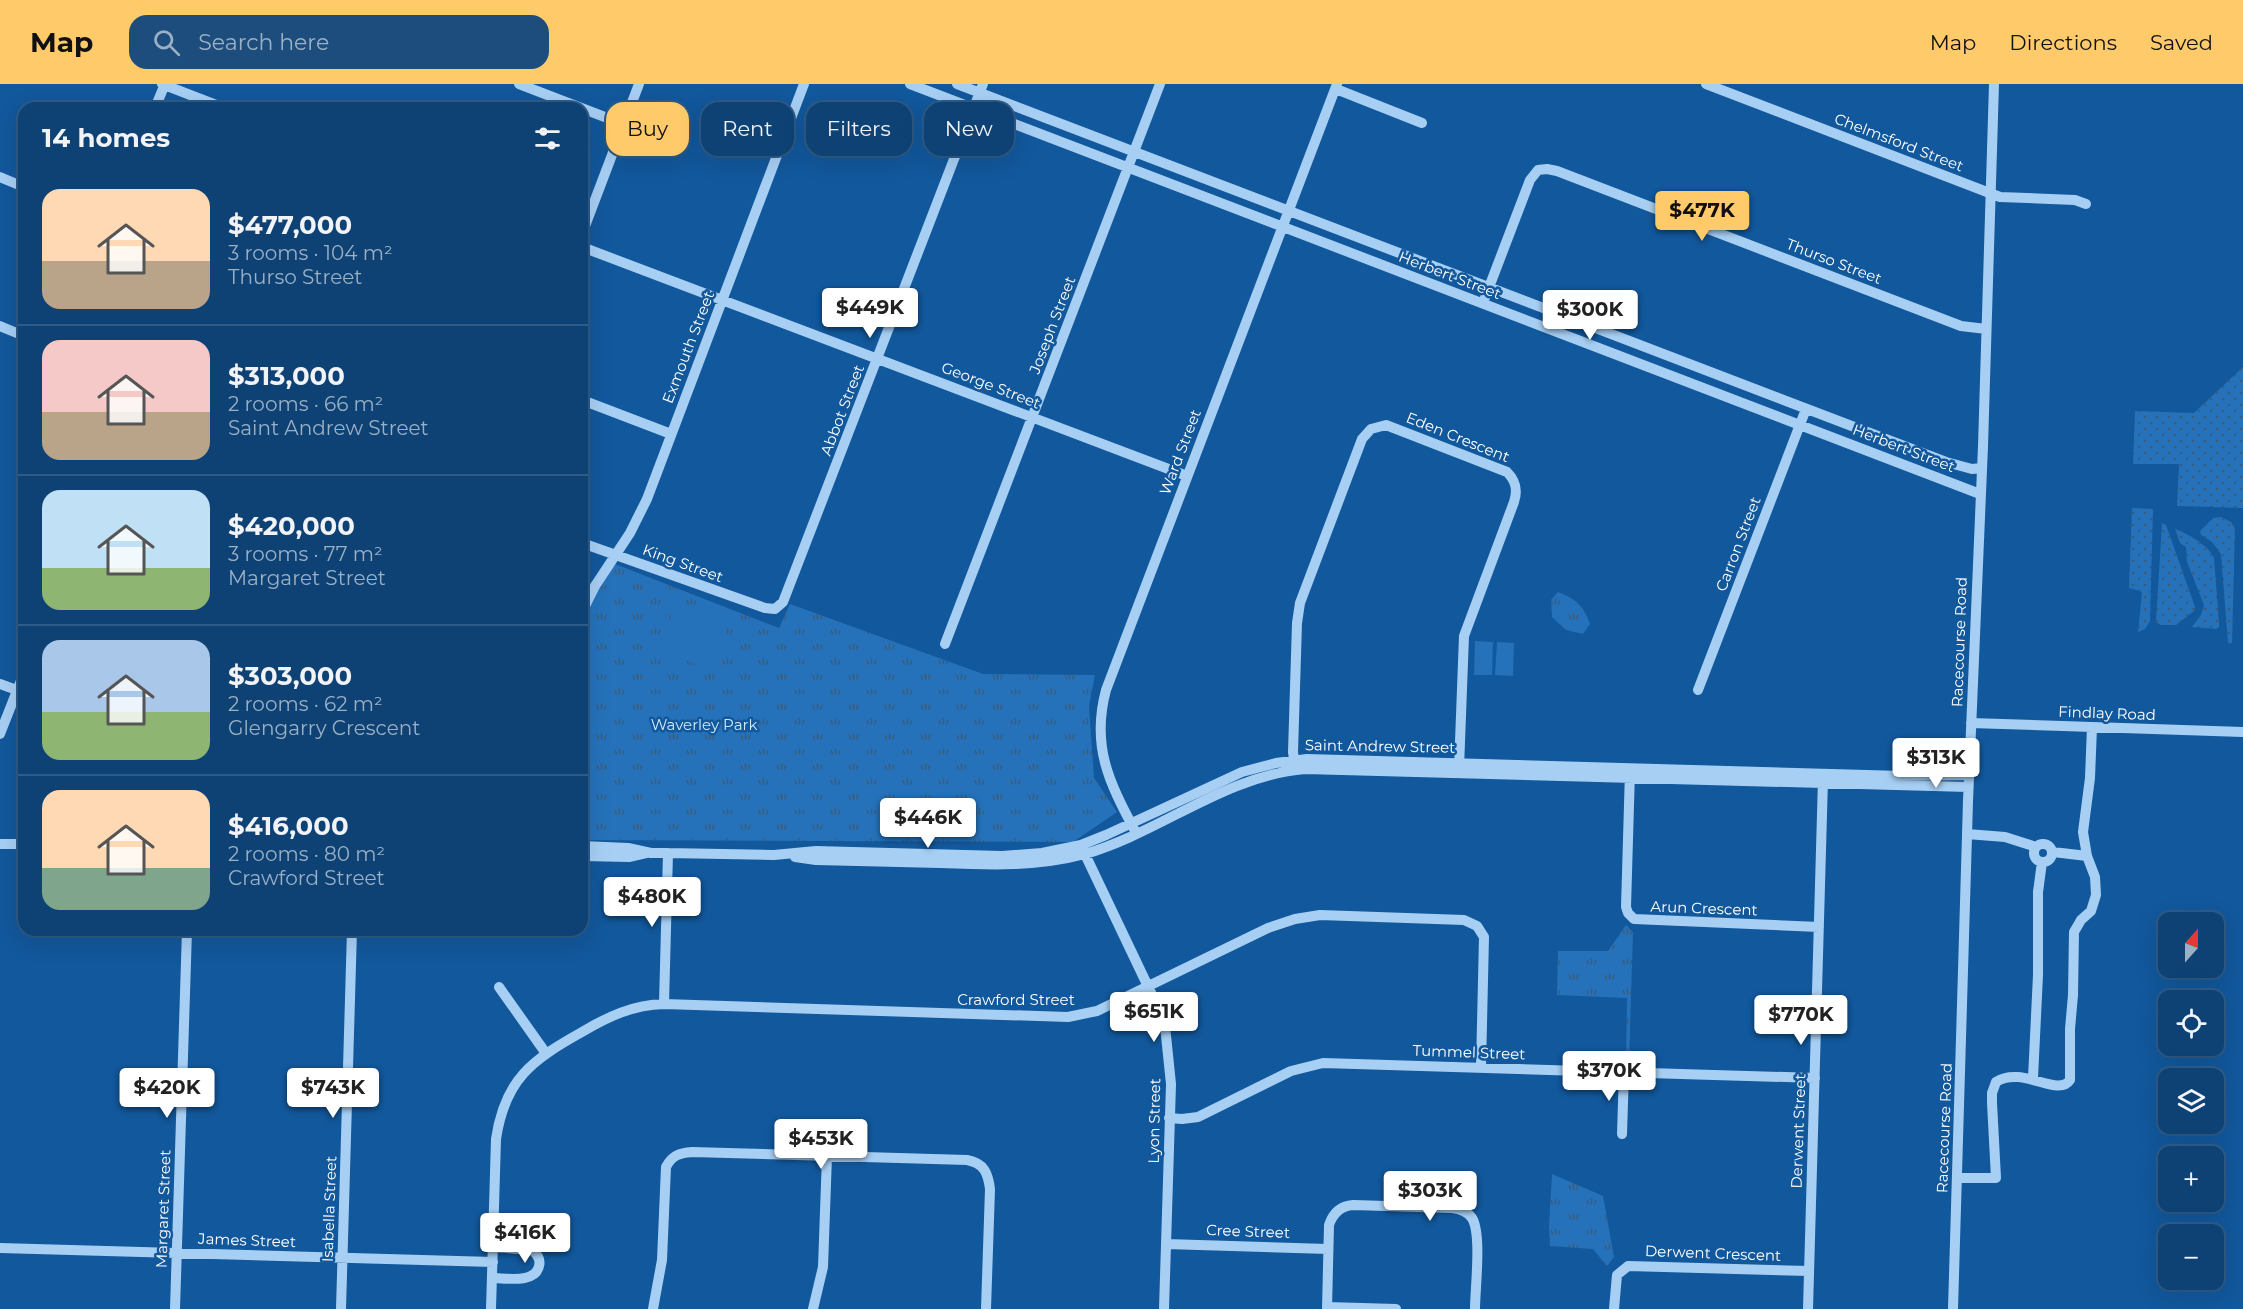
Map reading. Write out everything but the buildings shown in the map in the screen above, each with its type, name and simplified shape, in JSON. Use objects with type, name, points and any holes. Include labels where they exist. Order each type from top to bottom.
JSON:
[{"type":"street","points":[[157,102],[164,84],[209,102]]},
{"type":"street","points":[[519,84],[566,102]]},
{"type":"street","points":[[632,102],[639,84]]},
{"type":"street","name":"Exmouth Street","points":[[588,600],[630,533],[642,508],[804,84]]},
{"type":"street","name":"Herbert Street","points":[[910,84],[958,102]]},
{"type":"street","name":"Herbert Street","points":[[957,84],[981,88],[1134,152],[1946,462],[1972,469],[1982,468]]},
{"type":"street","name":"Joseph Street","points":[[945,644],[1160,84]]},
{"type":"street","name":"Chelmsford Street","points":[[1706,84],[2000,197],[2075,200],[2086,204]]},
{"type":"street","name":"Racecourse Road","points":[[1953,1309],[1968,787],[1982,468],[1994,84]]},
{"type":"street","points":[[1337,86],[1422,123]]},
{"type":"street","name":"Ward Street","points":[[1134,829],[1104,764],[1100,730],[1102,705],[1108,683],[1337,86]]},
{"type":"street","points":[[588,111],[606,117]]},
{"type":"street","name":"Herbert Street","points":[[1014,123],[1980,494]]},
{"type":"street","points":[[588,218],[611,156]]},
{"type":"street","name":"Abbot Street","points":[[775,609],[787,595],[956,156]]},
{"type":"street","name":"Thurso Street","points":[[1483,303],[1530,180],[1538,170],[1547,169],[1961,326],[1986,329]]},
{"type":"street","points":[[0,177],[18,184]]},
{"type":"street","name":"George Street","points":[[588,249],[1187,476]]},
{"type":"street","points":[[0,326],[18,334]]},
{"type":"street","points":[[1644,365],[1650,349]]},
{"type":"street","points":[[588,402],[671,434]]},
{"type":"street","name":"Carron Street","points":[[1698,690],[1806,409]]},
{"type":"street","name":"Eden Crescent","points":[[1295,765],[1297,623],[1300,603],[1362,439],[1371,429],[1386,425],[1507,472],[1515,482],[1514,502],[1464,636],[1459,767]]},
{"type":"street","name":"King Street","points":[[588,545],[754,605],[775,609]]},
{"type":"street","points":[[0,684],[18,691]]},
{"type":"street","points":[[0,734],[18,698]]},
{"type":"street","name":"Findlay Road","points":[[1971,723],[2243,732]]},
{"type":"street","points":[[1957,1178],[1996,1178],[1992,1103],[1993,1087],[2001,1079],[2008,1076],[2033,1078],[2060,1087],[2068,1084],[2071,1076],[2070,1029],[2074,932],[2091,910],[2096,895],[2095,877],[2087,856],[2083,832],[2090,778],[2092,727]]},
{"type":"street","name":"Saint Andrew Street","points":[[588,856],[630,857],[651,853],[774,855],[816,860],[1003,865],[1050,861],[1134,829],[1242,783],[1295,765],[1334,768],[1459,767],[1823,778],[1968,787]]},
{"type":"street","name":"Arun Crescent","points":[[1630,772],[1626,906],[1628,913],[1634,919],[1819,927]]},
{"type":"street","name":"Saint Andrew Street","points":[[1823,778],[1969,775]]},
{"type":"street","name":"Derwent Street","points":[[1808,1309],[1823,778]]},
{"type":"street","points":[[1967,834],[2005,837],[2036,847],[2045,844],[2053,852],[2087,856]]},
{"type":"street","points":[[0,844],[18,844]]},
{"type":"street","name":"Saint Andrew Street","points":[[588,846],[628,848],[651,853]]},
{"type":"street","points":[[2036,847],[2034,855],[2042,862]]},
{"type":"street","name":"Lyon Street","points":[[1083,849],[1160,1010],[1168,1045],[1170,1084],[1164,1309]]},
{"type":"street","points":[[2042,862],[2048,861],[2053,852]]},
{"type":"street","points":[[664,1004],[668,853]]},
{"type":"street","points":[[2033,1078],[2038,975],[2038,892],[2042,862]]},
{"type":"street","name":"Crawford Street","points":[[491,1309],[495,1152],[501,1115],[517,1081],[545,1052],[616,1013],[639,1006],[664,1004],[1068,1017],[1097,1011],[1268,928],[1295,919],[1320,915],[1471,922],[1481,931],[1485,945],[1481,1067]]},
{"type":"street","name":"Margaret Street","points":[[175,1309],[187,936]]},
{"type":"street","name":"Isabella Street","points":[[341,1309],[352,936]]},
{"type":"street","points":[[499,987],[545,1052]]},
{"type":"street","name":"Tummel Street","points":[[1169,1118],[1198,1117],[1291,1071],[1313,1065],[1345,1063],[1815,1077]]},
{"type":"street","points":[[1622,1134],[1624,1071]]},
{"type":"street","points":[[653,1309],[662,1260],[664,1173],[674,1156],[692,1152],[974,1161],[984,1168],[990,1189],[986,1309]]},
{"type":"street","points":[[813,1309],[823,1268],[827,1156]]},
{"type":"street","points":[[1396,1309],[1327,1308],[1331,1219],[1339,1209],[1345,1206],[1452,1208],[1465,1211],[1473,1220],[1476,1228],[1474,1309]]},
{"type":"street","name":"Cree Street","points":[[1166,1244],[1328,1249]]},
{"type":"street","points":[[492,1278],[530,1278],[536,1273],[540,1264],[532,1250],[493,1247]]},
{"type":"street","name":"James Street","points":[[0,1248],[493,1262]]},
{"type":"street","name":"Derwent Crescent","points":[[1614,1309],[1617,1275],[1628,1266],[1809,1271]]},
{"type":"green space","points":[[2243,367],[2243,508],[2177,506],[2179,464],[2133,464],[2135,411],[2194,413]]},
{"type":"green space","points":[[2132,508],[2153,509],[2150,621],[2145,629],[2138,632],[2142,593],[2129,588]]},
{"type":"green space","points":[[2221,517],[2231,522],[2235,529],[2232,643],[2228,643],[2221,554],[2212,542],[2201,535],[2200,531],[2213,518]]},
{"type":"green space","points":[[2162,523],[2166,525],[2195,607],[2194,611],[2176,625],[2161,625],[2156,622]]},
{"type":"green space","points":[[2175,529],[2202,544],[2214,558],[2219,623],[2216,629],[2192,627],[2201,615],[2204,605],[2187,562],[2186,547],[2180,543]]},
{"type":"green space","name":"Waverley Park","points":[[607,561],[779,628],[790,604],[983,674],[1095,675],[1089,706],[1094,778],[1117,812],[1073,842],[588,840],[588,608]]},
{"type":"green space","points":[[1558,592],[1570,597],[1585,612],[1590,624],[1583,634],[1566,630],[1552,617],[1551,600]]},
{"type":"green space","points":[[677,601],[730,620],[711,670],[659,650]]},
{"type":"green space","points":[[1475,641],[1493,642],[1492,675],[1474,675]]},
{"type":"green space","points":[[1497,642],[1514,643],[1513,676],[1495,675]]},
{"type":"green space","points":[[1626,925],[1633,932],[1629,1061],[1626,1061],[1627,998],[1557,995],[1558,951],[1608,951]]},
{"type":"green space","points":[[1552,1174],[1603,1196],[1614,1257],[1607,1266],[1593,1249],[1550,1246]]}]
